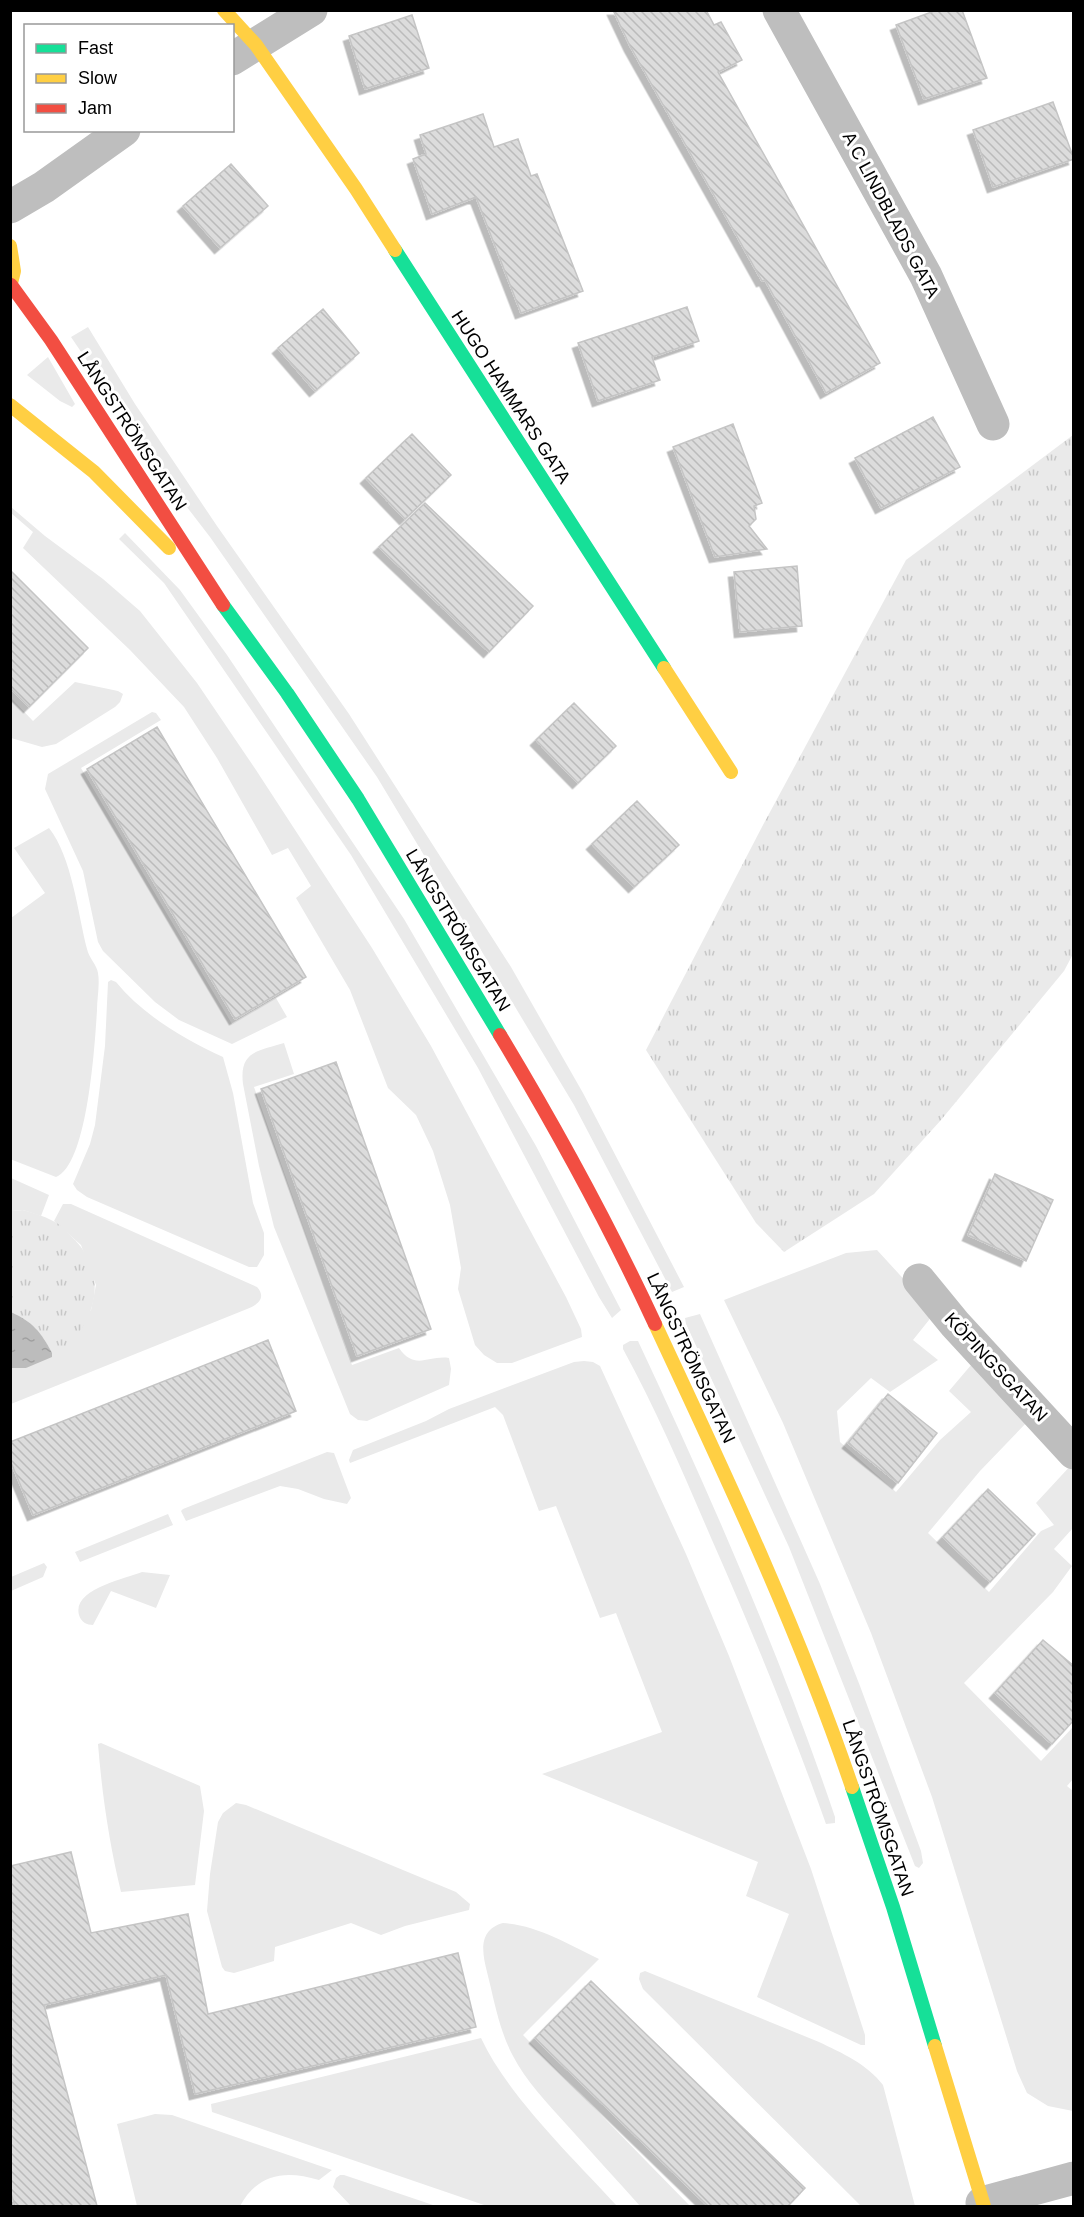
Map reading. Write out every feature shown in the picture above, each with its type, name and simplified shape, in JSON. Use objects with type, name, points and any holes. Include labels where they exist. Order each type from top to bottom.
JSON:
[{"type":"street","name":"HUGO HAMMARS GATA","points":[[224,10],[231,24]]},
{"type":"street","points":[[244,52],[310,10]]},
{"type":"street","name":"A C LINDBLADS GATA","points":[[779,10],[926,276],[993,424]]},
{"type":"street","name":"HUGO HAMMARS GATA","points":[[234,31],[244,52],[356,189],[731,772]]},
{"type":"street","points":[[10,207],[44,187],[121,132]]},
{"type":"street","name":"LÅNGSTRÖMSGATAN","points":[[10,246],[14,271],[11,286],[51,340],[219,599],[287,693],[358,799],[544,1108],[666,1343],[743,1511],[835,1736],[893,1907],[949,2088],[982,2205]]},
{"type":"street","name":"LÅNGSTRÖMSGATAN","points":[[10,405],[94,472],[219,599]]},
{"type":"street","name":"KÖPINGSGATAN","points":[[919,1280],[955,1324],[1074,1453]]},
{"type":"street","points":[[982,2205],[1074,2178]]},
{"type":"green space","points":[[88,327],[135,404],[217,526],[349,714],[511,967],[583,1093],[684,1287],[672,1292],[574,1105],[377,777],[210,537],[180,498],[71,337]]},
{"type":"green space","points":[[48,357],[75,404],[72,407],[60,401],[27,375]]},
{"type":"green space","points":[[1073,435],[1073,954],[1064,971],[941,1120],[874,1194],[784,1252],[756,1223],[646,1050],[763,825],[906,560]]},
{"type":"green space","points":[[11,507],[140,611],[197,683],[372,948],[431,1046],[566,1297],[581,1329],[582,1337],[512,1363],[497,1363],[484,1355],[475,1345],[458,1289],[461,1268],[450,1205],[433,1151],[416,1115],[388,1088],[350,990],[296,898],[311,886],[288,848],[272,855],[217,758],[184,707],[130,650],[23,548],[33,532],[11,513]]},
{"type":"green space","points":[[125,533],[180,590],[227,655],[404,919],[536,1146],[621,1310],[612,1318],[478,1068],[351,855],[164,583],[119,539]]},
{"type":"green space","points":[[75,682],[123,694],[115,707],[56,744],[42,747],[11,738],[11,698],[33,721]]},
{"type":"green space","points":[[152,712],[156,713],[161,720],[81,768],[232,1024],[276,998],[287,1017],[232,1044],[179,1020],[155,1002],[103,951],[98,942],[83,871],[45,789],[48,774]]},
{"type":"green space","points":[[49,828],[57,840],[69,870],[87,949],[97,970],[99,982],[92,1074],[83,1127],[76,1150],[67,1168],[56,1177],[10,1159],[11,918],[45,893],[14,848]]},
{"type":"green space","points":[[111,980],[165,1026],[223,1057],[233,1093],[253,1203],[264,1233],[264,1255],[257,1267],[249,1267],[87,1197],[73,1184],[90,1144],[95,1125],[105,1046],[108,982]]},
{"type":"green space","points":[[284,1043],[294,1074],[254,1087],[352,1365],[399,1348],[405,1355],[416,1360],[449,1358],[451,1369],[449,1385],[367,1421],[358,1420],[350,1414],[274,1227],[259,1166],[243,1084],[244,1065],[252,1054]]},
{"type":"green space","points":[[11,1178],[49,1195],[41,1216],[23,1210],[11,1211]]},
{"type":"green space","points":[[63,1204],[71,1204],[257,1287],[261,1295],[260,1301],[247,1309],[11,1404],[11,1368],[26,1368],[91,1310],[96,1285],[81,1245],[54,1221]]},
{"type":"green space","points":[[23,1210],[56,1222],[84,1251],[92,1267],[95,1284],[88,1317],[67,1346],[52,1357],[52,1353],[36,1328],[11,1312],[11,1211]]},
{"type":"green space","points":[[877,1250],[932,1310],[929,1320],[913,1340],[938,1360],[890,1392],[871,1378],[837,1411],[840,1442],[896,1492],[940,1440],[971,1412],[949,1391],[977,1358],[1027,1422],[980,1471],[928,1533],[989,1592],[1041,1531],[1054,1525],[1036,1503],[1073,1463],[1073,1528],[1054,1549],[1072,1566],[1053,1592],[964,1683],[1041,1761],[1073,1727],[1073,1779],[1067,1786],[1074,1792],[1073,2111],[1048,2106],[1027,2093],[1017,2071],[932,1797],[871,1633],[783,1423],[724,1300],[846,1253]]},
{"type":"green space","points":[[700,1314],[820,1584],[921,1851],[923,1863],[919,1868],[915,1866],[789,1547],[686,1324],[685,1318]]},
{"type":"green space","points":[[630,1341],[638,1341],[743,1576],[814,1756],[835,1823],[826,1824],[786,1716],[742,1610],[670,1443],[623,1349],[623,1345]]},
{"type":"green space","points":[[584,1361],[600,1366],[686,1554],[729,1656],[811,1869],[865,2035],[865,2045],[757,1997],[789,1914],[746,1896],[758,1862],[542,1774],[662,1732],[616,1613],[600,1618],[556,1506],[539,1511],[503,1415],[495,1407],[350,1463],[353,1450],[426,1421],[449,1409],[574,1362]]},
{"type":"green space","points":[[327,1452],[334,1453],[351,1498],[347,1504],[280,1486],[186,1521],[181,1511],[183,1509]]},
{"type":"green space","points":[[168,1514],[173,1525],[80,1562],[75,1552]]},
{"type":"green space","points":[[44,1563],[47,1567],[43,1577],[11,1591],[11,1577]]},
{"type":"green space","points":[[142,1572],[170,1575],[156,1608],[111,1591],[93,1625],[81,1620],[79,1606],[91,1592],[101,1586]]},
{"type":"green space","points":[[101,1743],[200,1786],[204,1811],[195,1885],[121,1892],[104,1800],[98,1744]]},
{"type":"green space","points":[[236,1803],[246,1805],[456,1892],[470,1904],[469,1910],[405,1926],[381,1935],[351,1923],[275,1947],[274,1961],[234,1973],[225,1971],[207,1911],[218,1822],[223,1813]]},
{"type":"green space","points":[[503,1923],[540,1931],[599,1959],[523,2035],[690,2206],[640,2206],[544,2100],[524,2074],[504,2036],[483,1950],[489,1931]]},
{"type":"green space","points":[[645,1971],[819,2042],[854,2060],[869,2071],[883,2085],[915,2206],[861,2206],[643,1989],[639,1979],[640,1973]]},
{"type":"green space","points":[[481,2038],[507,2082],[524,2104],[617,2206],[487,2206],[212,2112],[211,2104]]},
{"type":"green space","points":[[155,2114],[172,2115],[332,2170],[319,2180],[295,2175],[274,2177],[255,2187],[240,2206],[137,2206],[117,2124]]},
{"type":"green space","points":[[340,2175],[436,2206],[351,2206],[333,2187],[336,2178]]},
{"type":"water","points":[[11,1312],[36,1328],[52,1353],[52,1357],[26,1368],[11,1368]]},
{"type":"building","points":[[613,10],[706,10],[714,25],[721,22],[742,60],[718,72],[880,363],[826,393],[765,280],[762,281],[630,46]]},
{"type":"building","points":[[937,10],[962,10],[987,78],[924,99],[896,25]]},
{"type":"building","points":[[412,15],[429,68],[365,89],[349,36]]},
{"type":"building","points":[[1053,102],[1074,159],[993,187],[973,130]]},
{"type":"building","points":[[483,114],[494,147],[518,139],[531,176],[537,174],[583,291],[521,313],[476,197],[432,214],[413,159],[426,154],[420,135]]},
{"type":"building","points":[[231,164],[268,206],[220,248],[183,206]]},
{"type":"building","points":[[687,307],[699,341],[652,357],[660,380],[598,401],[578,343]]},
{"type":"building","points":[[323,309],[359,353],[315,391],[278,348]]},
{"type":"building","points":[[933,417],[960,467],[881,508],[855,458]]},
{"type":"building","points":[[733,424],[762,503],[754,506],[756,519],[749,526],[767,549],[715,557],[673,447]]},
{"type":"building","points":[[412,434],[451,475],[405,519],[366,478]]},
{"type":"building","points":[[425,503],[533,606],[489,652],[379,547]]},
{"type":"building","points":[[797,566],[802,626],[740,632],[734,572]]},
{"type":"building","points":[[10,570],[88,648],[29,707],[10,688]]},
{"type":"building","points":[[574,703],[616,746],[578,783],[536,740]]},
{"type":"building","points":[[157,727],[306,977],[235,1019],[87,769]]},
{"type":"building","points":[[637,801],[679,845],[634,887],[592,844]]},
{"type":"building","points":[[336,1062],[431,1329],[357,1356],[261,1089]]},
{"type":"building","points":[[995,1174],[1053,1200],[1026,1261],[968,1235]]},
{"type":"building","points":[[268,1340],[296,1411],[33,1515],[10,1460],[10,1442]]},
{"type":"building","points":[[888,1394],[937,1433],[898,1483],[848,1443]]},
{"type":"building","points":[[988,1489],[1035,1534],[990,1582],[943,1537]]},
{"type":"building","points":[[1043,1640],[1074,1666],[1074,1720],[1052,1744],[995,1693]]},
{"type":"building","points":[[71,1852],[91,1933],[188,1914],[208,2014],[458,1953],[476,2027],[195,2094],[166,1975],[44,2005],[97,2206],[15,2206],[10,2190],[10,1866]]},
{"type":"building","points":[[591,1981],[805,2188],[788,2206],[708,2206],[535,2038]]},
{"type":"traffic: fast","points":[[395,250],[664,668]]},
{"type":"traffic: fast","points":[[223,605],[287,693],[358,799],[500,1035]]},
{"type":"traffic: fast","points":[[852,1787],[893,1907],[935,2046]]},
{"type":"traffic: slow","points":[[224,10],[256,45],[356,189],[395,250]]},
{"type":"traffic: slow","points":[[10,246],[14,271],[10,287]]},
{"type":"traffic: slow","points":[[10,405],[94,472],[169,548]]},
{"type":"traffic: slow","points":[[664,668],[731,772]]},
{"type":"traffic: slow","points":[[655,1324],[785,1611],[852,1787]]},
{"type":"traffic: slow","points":[[935,2046],[984,2206]]},
{"type":"traffic: jam","points":[[11,285],[51,340],[223,605]]},
{"type":"traffic: jam","points":[[500,1035],[581,1177],[655,1324]]}]
